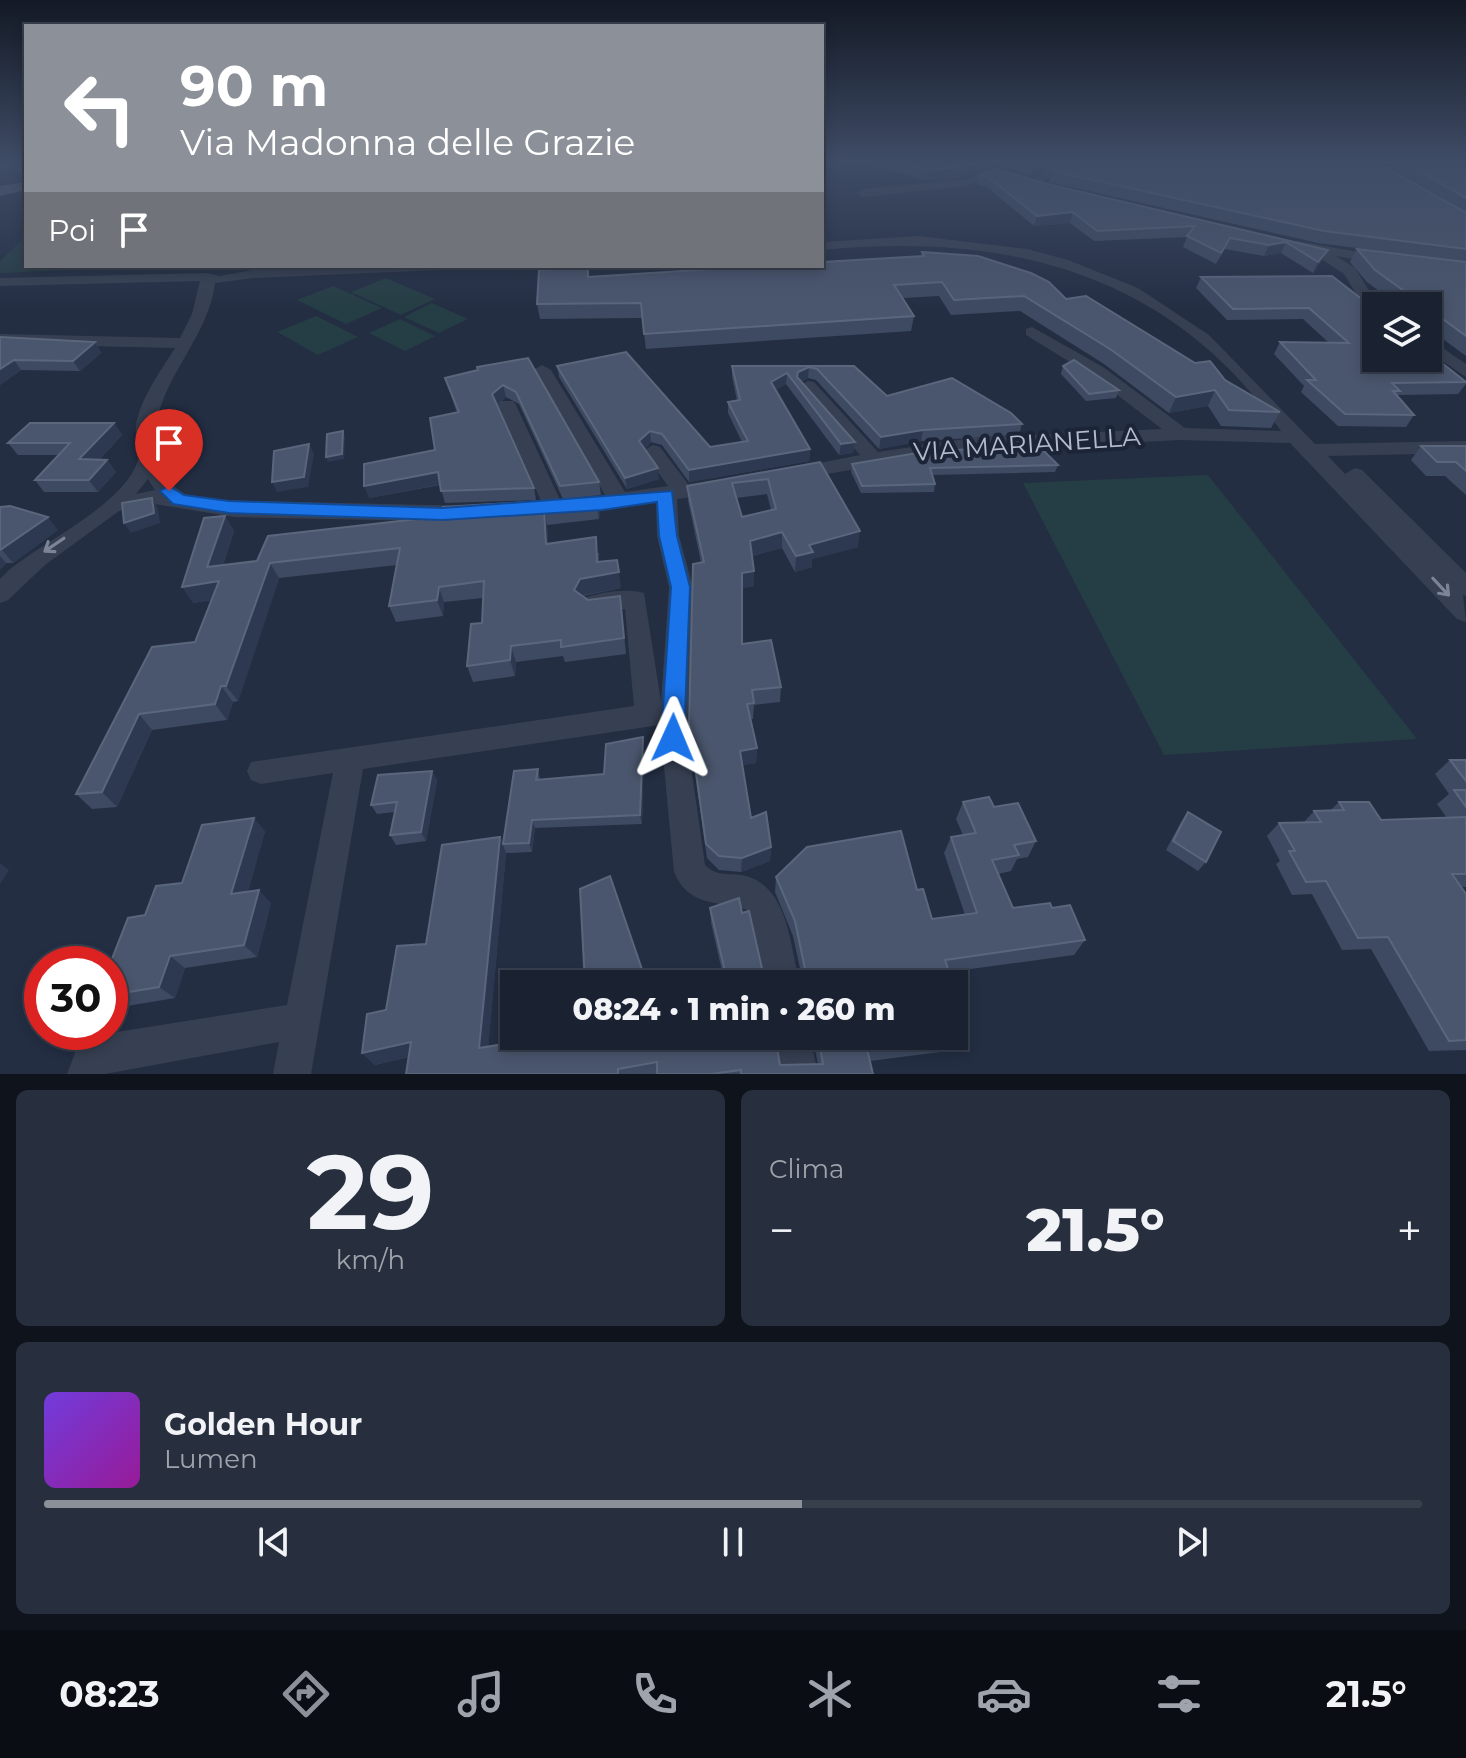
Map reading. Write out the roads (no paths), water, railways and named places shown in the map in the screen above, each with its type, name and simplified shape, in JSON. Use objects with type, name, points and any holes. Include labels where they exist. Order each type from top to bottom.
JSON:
[{"type":"street","points":[[829,247],[918,240],[960,242],[1017,253],[1089,273],[1138,296],[1193,330],[1466,587]]},
{"type":"street","points":[[1286,242],[1317,250],[1400,262]]},
{"type":"street","points":[[1317,250],[1350,271],[1362,292]]},
{"type":"street","points":[[1350,271],[1369,259]]},
{"type":"street","points":[[0,282],[269,268]]},
{"type":"street","points":[[226,270],[265,274],[397,268]]},
{"type":"street","points":[[179,500],[148,460],[144,433],[148,413],[183,343],[226,270]]},
{"type":"street","points":[[207,301],[226,270]]},
{"type":"street","points":[[207,301],[237,283],[265,274]]},
{"type":"street","name":"VIA MARIANELLA","points":[[1032,332],[1097,371],[1180,434]]},
{"type":"street","points":[[0,339],[183,343]]},
{"type":"street","points":[[1442,354],[1466,372]]},
{"type":"street","points":[[542,370],[599,462],[619,501]]},
{"type":"street","points":[[808,386],[873,458]]},
{"type":"street","points":[[507,405],[553,507]]},
{"type":"street","name":"VIA MARIANELLA","points":[[770,477],[972,444],[1180,434],[1353,446],[1466,447]]},
{"type":"street","points":[[1310,441],[1466,613]]},
{"type":"street","points":[[653,451],[674,494],[668,536],[681,587],[660,714]]},
{"type":"street","points":[[0,594],[29,561],[115,505],[134,485],[148,460]]},
{"type":"street","points":[[525,509],[619,501],[741,482]]},
{"type":"street","points":[[115,505],[155,497],[255,509],[496,512]]},
{"type":"street","points":[[592,604],[636,599],[690,872],[699,884],[711,891],[750,892],[757,897],[764,907],[779,970]]},
{"type":"street","points":[[261,771],[660,714]]},
{"type":"street","points":[[292,1074],[350,759]]},
{"type":"street","points":[[86,1074],[91,1058],[98,1054],[303,1020]]},
{"type":"street","points":[[795,1050],[799,1074]]}]
